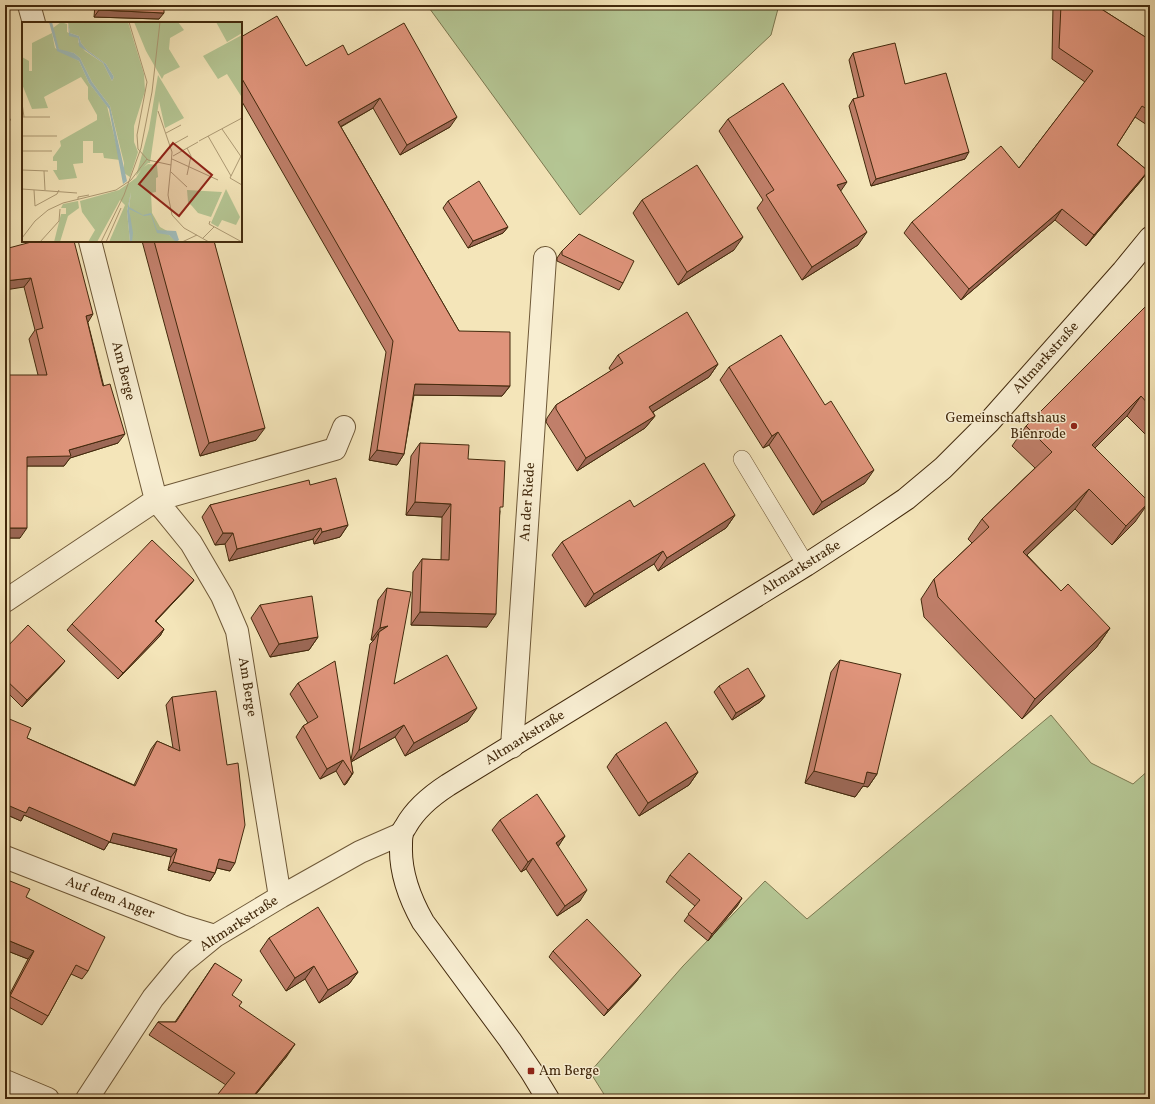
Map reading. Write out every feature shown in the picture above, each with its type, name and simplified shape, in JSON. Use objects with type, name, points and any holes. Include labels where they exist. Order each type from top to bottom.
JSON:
[{"type":"street","points":[[29,5],[34,22]]},
{"type":"street","name":"Altmarkstraße","points":[[548,1099],[510,1040],[423,922],[415,907],[403,872],[401,853],[402,834],[410,819],[432,796],[448,785],[806,565],[906,499],[944,468],[989,422],[1123,271],[1150,238]]},
{"type":"street","name":"Am Berge","points":[[90,242],[156,500],[191,543],[222,596],[238,631],[280,897]]},
{"type":"street","name":"An der Riede","points":[[512,747],[545,258]]},
{"type":"street","points":[[5,601],[156,500],[335,449],[344,427]]},
{"type":"street","name":"Altmarkstraße","points":[[87,1099],[153,998],[182,963],[215,936],[280,897],[360,852],[402,834]]},
{"type":"street","name":"Auf dem Anger","points":[[5,857],[182,926],[215,936]]},
{"type":"street","points":[[5,1081],[48,1099]]},
{"type":"lane","points":[[742,459],[806,565]]},
{"type":"green space","points":[[427,5],[779,5],[771,35],[580,215]]},
{"type":"green space","points":[[1051,715],[1091,763],[1133,784],[1150,769],[1150,1099],[607,1099],[590,1072],[683,966],[765,881],[807,919]]},
{"type":"building","points":[[99,5],[164,5],[164,13],[99,10]]},
{"type":"building","points":[[1061,5],[1095,5],[1150,40],[1150,111],[1142,106],[1117,145],[1148,171],[1094,235],[1062,209],[969,289],[912,222],[1001,146],[1019,168],[1093,71],[1059,48]]},
{"type":"building","points":[[277,16],[306,66],[343,45],[348,55],[404,23],[457,117],[407,145],[380,98],[338,122],[459,331],[510,332],[510,386],[415,384],[404,454],[377,450],[393,341],[242,79],[242,36]]},
{"type":"building","points":[[895,43],[905,84],[946,73],[969,152],[876,179],[853,99],[864,96],[853,53]]},
{"type":"building","points":[[783,83],[847,182],[837,185],[867,232],[812,267],[766,195],[774,190],[728,119]]},
{"type":"building","points":[[5,102],[10,120],[5,121]]},
{"type":"building","points":[[697,165],[743,237],[687,272],[642,200]]},
{"type":"building","points":[[479,181],[508,227],[473,241],[448,201]]},
{"type":"building","points":[[579,234],[634,261],[623,283],[562,255],[562,251]]},
{"type":"building","points":[[31,242],[74,242],[93,314],[86,316],[103,386],[110,384],[125,434],[69,450],[71,456],[27,457],[27,528],[5,528],[5,375],[47,375],[36,330],[43,328],[31,278],[5,281],[5,249]]},
{"type":"building","points":[[154,242],[214,242],[265,428],[209,443]]},
{"type":"building","points":[[1150,302],[1150,406],[1141,396],[1092,445],[1149,502],[1126,526],[1089,489],[1023,552],[1061,591],[1068,584],[1110,628],[1035,699],[938,597],[934,579],[989,527],[982,519],[1052,452],[1026,426]]},
{"type":"building","points":[[687,312],[718,364],[649,407],[655,416],[586,458],[556,409],[556,405],[623,363],[618,355]]},
{"type":"building","points":[[781,335],[825,405],[831,401],[874,470],[822,502],[778,432],[772,436],[729,367]]},
{"type":"building","points":[[420,443],[469,445],[468,459],[505,461],[503,507],[500,507],[496,614],[420,612],[422,559],[449,560],[451,504],[415,502]]},
{"type":"building","points":[[704,463],[735,515],[667,558],[663,551],[594,594],[562,542],[630,500],[634,507]]},
{"type":"building","points":[[336,478],[348,525],[322,532],[321,528],[237,549],[233,533],[223,533],[210,505],[309,480],[310,485]]},
{"type":"building","points":[[152,540],[194,580],[155,621],[164,629],[123,673],[72,624]]},
{"type":"building","points":[[387,588],[411,592],[394,684],[447,655],[477,708],[414,743],[404,725],[359,750],[379,632],[388,626],[380,628]]},
{"type":"building","points":[[312,596],[318,637],[279,644],[260,605]]},
{"type":"building","points":[[28,625],[65,661],[27,700],[5,679],[5,649]]},
{"type":"building","points":[[840,660],[901,674],[877,774],[867,772],[864,784],[814,771]]},
{"type":"building","points":[[335,661],[352,774],[343,760],[327,769],[303,726],[318,717],[298,683]]},
{"type":"building","points":[[748,668],[765,696],[736,713],[719,686]]},
{"type":"building","points":[[216,691],[227,765],[238,763],[245,825],[235,863],[219,859],[215,873],[173,862],[177,849],[113,833],[110,842],[29,807],[26,813],[5,804],[5,722],[7,718],[31,728],[27,738],[135,786],[157,741],[180,751],[172,697]]},
{"type":"building","points":[[666,722],[698,772],[648,803],[616,754]]},
{"type":"building","points":[[537,794],[565,836],[556,843],[587,890],[565,906],[533,858],[528,862],[500,820]]},
{"type":"building","points":[[689,853],[742,898],[712,934],[688,914],[700,900],[670,875]]},
{"type":"building","points":[[5,879],[30,889],[26,897],[105,937],[88,971],[76,965],[48,1016],[10,996],[34,951],[5,939]]},
{"type":"building","points":[[318,907],[358,972],[328,990],[314,966],[295,978],[269,938]]},
{"type":"building","points":[[587,919],[641,975],[608,1010],[553,951]]},
{"type":"building","points":[[215,963],[242,980],[232,995],[242,1002],[239,1006],[295,1044],[251,1099],[214,1099],[235,1073],[158,1022],[176,1022]]},
{"type":"place","name":"Gemeinschaftshaus Bienrode","points":[[1074,426]]},
{"type":"place","name":"Am Berge","points":[[531,1071]]}]
